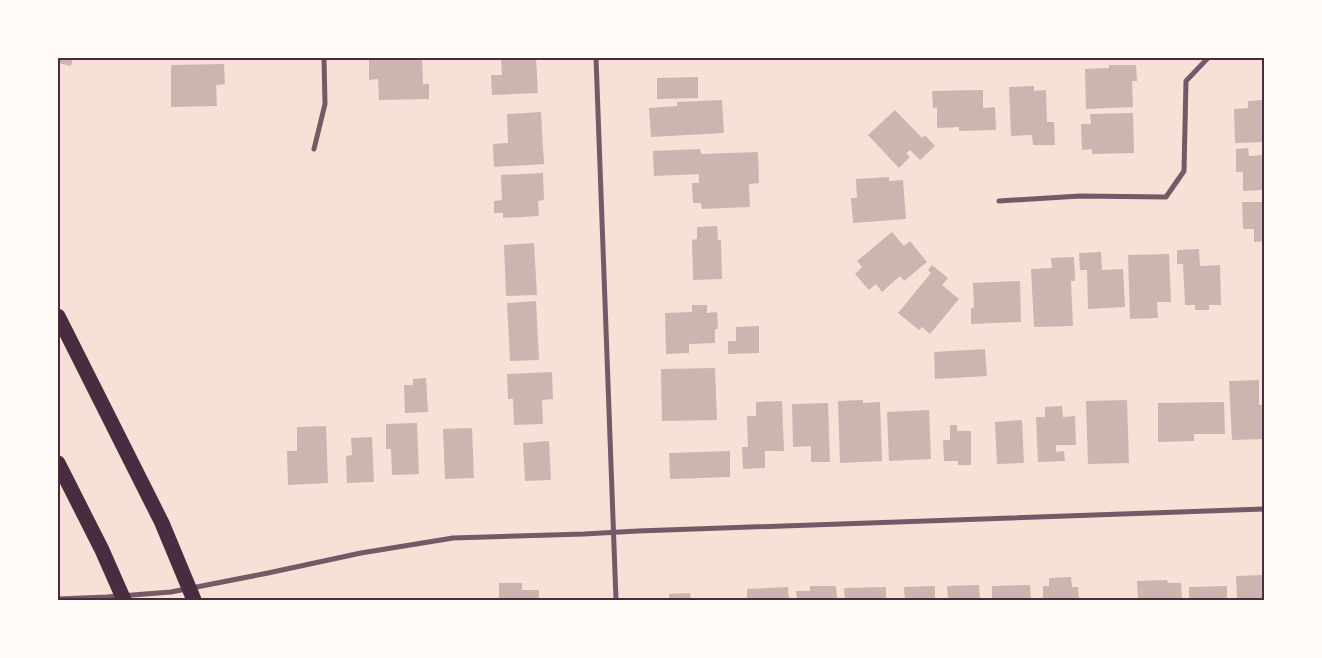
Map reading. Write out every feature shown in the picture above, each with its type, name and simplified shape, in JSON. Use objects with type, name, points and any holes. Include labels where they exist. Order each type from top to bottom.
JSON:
[{"type":"highway","points":[[58,316],[162,523],[194,600]]},
{"type":"highway","points":[[58,463],[102,550],[124,600]]},
{"type":"street","points":[[314,149],[325,104],[324,58]]},
{"type":"street","points":[[596,58],[616,600]]},
{"type":"street","points":[[999,201],[1080,196],[1166,197],[1184,171],[1186,81],[1208,58]]},
{"type":"street","points":[[58,599],[171,592],[361,553],[452,538],[1264,508]]},
{"type":"building","points":[[58,58],[73,58],[71,66],[58,63]]},
{"type":"building","points":[[369,58],[422,58],[423,84],[429,84],[429,99],[379,100],[378,79],[369,80]]},
{"type":"building","points":[[501,58],[536,58],[538,93],[492,95],[491,75],[502,75]]},
{"type":"building","points":[[224,64],[225,84],[216,85],[217,106],[171,107],[171,65]]},
{"type":"building","points":[[1109,65],[1136,65],[1137,81],[1132,81],[1133,107],[1086,109],[1085,69],[1109,68]]},
{"type":"building","points":[[698,77],[698,98],[657,99],[657,78]]},
{"type":"building","points":[[1034,86],[1034,91],[1046,90],[1047,122],[1054,122],[1055,145],[1033,145],[1032,135],[1011,136],[1009,87]]},
{"type":"building","points":[[983,90],[983,108],[995,107],[996,130],[959,131],[959,127],[937,128],[937,108],[933,108],[932,91]]},
{"type":"building","points":[[722,100],[724,133],[651,137],[649,108],[677,106],[677,102]]},
{"type":"building","points":[[1264,100],[1264,142],[1235,143],[1234,109],[1248,108],[1248,101]]},
{"type":"building","points":[[895,110],[922,138],[925,135],[935,146],[920,160],[910,150],[906,153],[910,157],[899,168],[868,135]]},
{"type":"building","points":[[541,112],[544,164],[494,167],[493,144],[508,143],[507,114]]},
{"type":"building","points":[[1133,113],[1134,153],[1092,154],[1092,149],[1082,150],[1081,124],[1091,124],[1090,114]]},
{"type":"building","points":[[1248,148],[1249,156],[1264,155],[1264,190],[1243,191],[1243,172],[1236,172],[1236,149]]},
{"type":"building","points":[[700,149],[701,154],[758,152],[759,183],[749,184],[750,207],[702,209],[701,203],[693,203],[692,183],[699,183],[699,174],[654,176],[653,151]]},
{"type":"building","points":[[543,173],[544,200],[538,201],[539,216],[503,218],[503,213],[494,213],[494,201],[502,200],[501,175]]},
{"type":"building","points":[[889,177],[889,181],[903,180],[906,219],[853,223],[851,198],[857,198],[856,179]]},
{"type":"building","points":[[1242,202],[1264,202],[1264,241],[1254,242],[1254,229],[1243,229]]},
{"type":"building","points":[[717,226],[718,240],[721,240],[722,279],[693,280],[692,240],[697,239],[697,227]]},
{"type":"building","points":[[892,232],[904,246],[910,241],[927,262],[904,281],[900,276],[882,292],[876,284],[869,290],[855,274],[862,267],[857,261]]},
{"type":"building","points":[[534,243],[537,295],[506,296],[504,245]]},
{"type":"building","points":[[1199,249],[1200,266],[1220,265],[1221,305],[1209,305],[1209,310],[1195,310],[1195,305],[1185,305],[1183,264],[1177,264],[1177,250]]},
{"type":"building","points":[[1101,252],[1102,270],[1123,269],[1125,307],[1088,309],[1087,270],[1080,270],[1079,253]]},
{"type":"building","points":[[1169,254],[1171,302],[1157,302],[1158,318],[1130,319],[1128,255]]},
{"type":"building","points":[[1074,257],[1075,281],[1071,281],[1073,326],[1034,327],[1031,269],[1052,268],[1051,258]]},
{"type":"building","points":[[932,265],[948,278],[942,285],[959,299],[930,334],[922,327],[919,330],[898,313],[931,273],[928,270]]},
{"type":"building","points":[[1020,281],[1021,322],[971,324],[971,308],[974,308],[973,283]]},
{"type":"building","points":[[536,301],[539,360],[510,361],[507,303]]},
{"type":"building","points":[[692,305],[707,305],[707,313],[717,312],[718,329],[715,329],[715,343],[689,344],[689,353],[666,354],[665,313],[692,312]]},
{"type":"building","points":[[759,326],[759,353],[728,354],[728,341],[736,341],[736,327]]},
{"type":"building","points":[[985,349],[987,376],[935,379],[934,352]]},
{"type":"building","points":[[715,368],[717,420],[662,421],[661,369]]},
{"type":"building","points":[[552,372],[553,399],[542,400],[543,424],[514,425],[513,399],[508,399],[507,374]]},
{"type":"building","points":[[426,378],[428,412],[405,413],[404,385],[413,385],[413,379]]},
{"type":"building","points":[[1259,380],[1259,405],[1264,405],[1264,439],[1232,440],[1229,381]]},
{"type":"building","points":[[863,400],[863,403],[880,402],[882,461],[840,463],[838,401]]},
{"type":"building","points":[[1127,400],[1129,463],[1088,464],[1086,401]]},
{"type":"building","points":[[782,401],[784,451],[765,451],[765,468],[743,469],[742,447],[748,447],[747,416],[756,416],[756,402]]},
{"type":"building","points":[[1224,402],[1225,434],[1194,434],[1194,441],[1158,442],[1158,403]]},
{"type":"building","points":[[828,403],[830,462],[811,462],[811,446],[793,447],[792,404]]},
{"type":"building","points":[[1062,406],[1063,417],[1075,416],[1076,445],[1056,445],[1056,452],[1064,451],[1065,461],[1038,462],[1036,417],[1045,417],[1045,407]]},
{"type":"building","points":[[929,410],[931,459],[889,461],[887,412]]},
{"type":"building","points":[[1022,420],[1024,463],[997,464],[995,422]]},
{"type":"building","points":[[417,423],[419,474],[392,475],[391,449],[386,449],[386,424]]},
{"type":"building","points":[[950,425],[957,425],[957,431],[971,431],[971,465],[958,465],[958,461],[944,461],[943,440],[950,440]]},
{"type":"building","points":[[326,426],[328,483],[288,485],[287,451],[297,451],[297,427]]},
{"type":"building","points":[[472,428],[474,478],[445,479],[443,429]]},
{"type":"building","points":[[372,437],[374,482],[347,483],[346,456],[352,455],[351,438]]},
{"type":"building","points":[[549,441],[551,480],[525,481],[523,443]]},
{"type":"building","points":[[730,451],[730,477],[670,479],[669,453]]},
{"type":"building","points":[[1264,575],[1264,600],[1237,600],[1236,576]]},
{"type":"building","points":[[1071,577],[1072,587],[1078,587],[1079,600],[1043,600],[1043,586],[1049,586],[1049,578]]},
{"type":"building","points":[[1167,580],[1168,583],[1181,583],[1182,600],[1138,600],[1137,581]]},
{"type":"building","points":[[499,583],[522,583],[522,590],[539,590],[539,600],[499,600]]},
{"type":"building","points":[[979,585],[980,600],[948,600],[947,586]]},
{"type":"building","points":[[1030,585],[1031,600],[992,600],[992,586]]},
{"type":"building","points":[[810,586],[836,586],[837,600],[797,600],[796,591],[810,591]]},
{"type":"building","points":[[935,586],[935,600],[905,600],[904,587]]},
{"type":"building","points":[[1227,586],[1227,600],[1189,600],[1189,587]]},
{"type":"building","points":[[788,587],[789,600],[747,600],[747,589]]},
{"type":"building","points":[[886,587],[886,600],[845,600],[844,588]]},
{"type":"building","points":[[690,593],[691,600],[669,600],[669,594]]},
{"type":"building","points":[[740,598],[740,600],[699,600],[699,599]]}]
